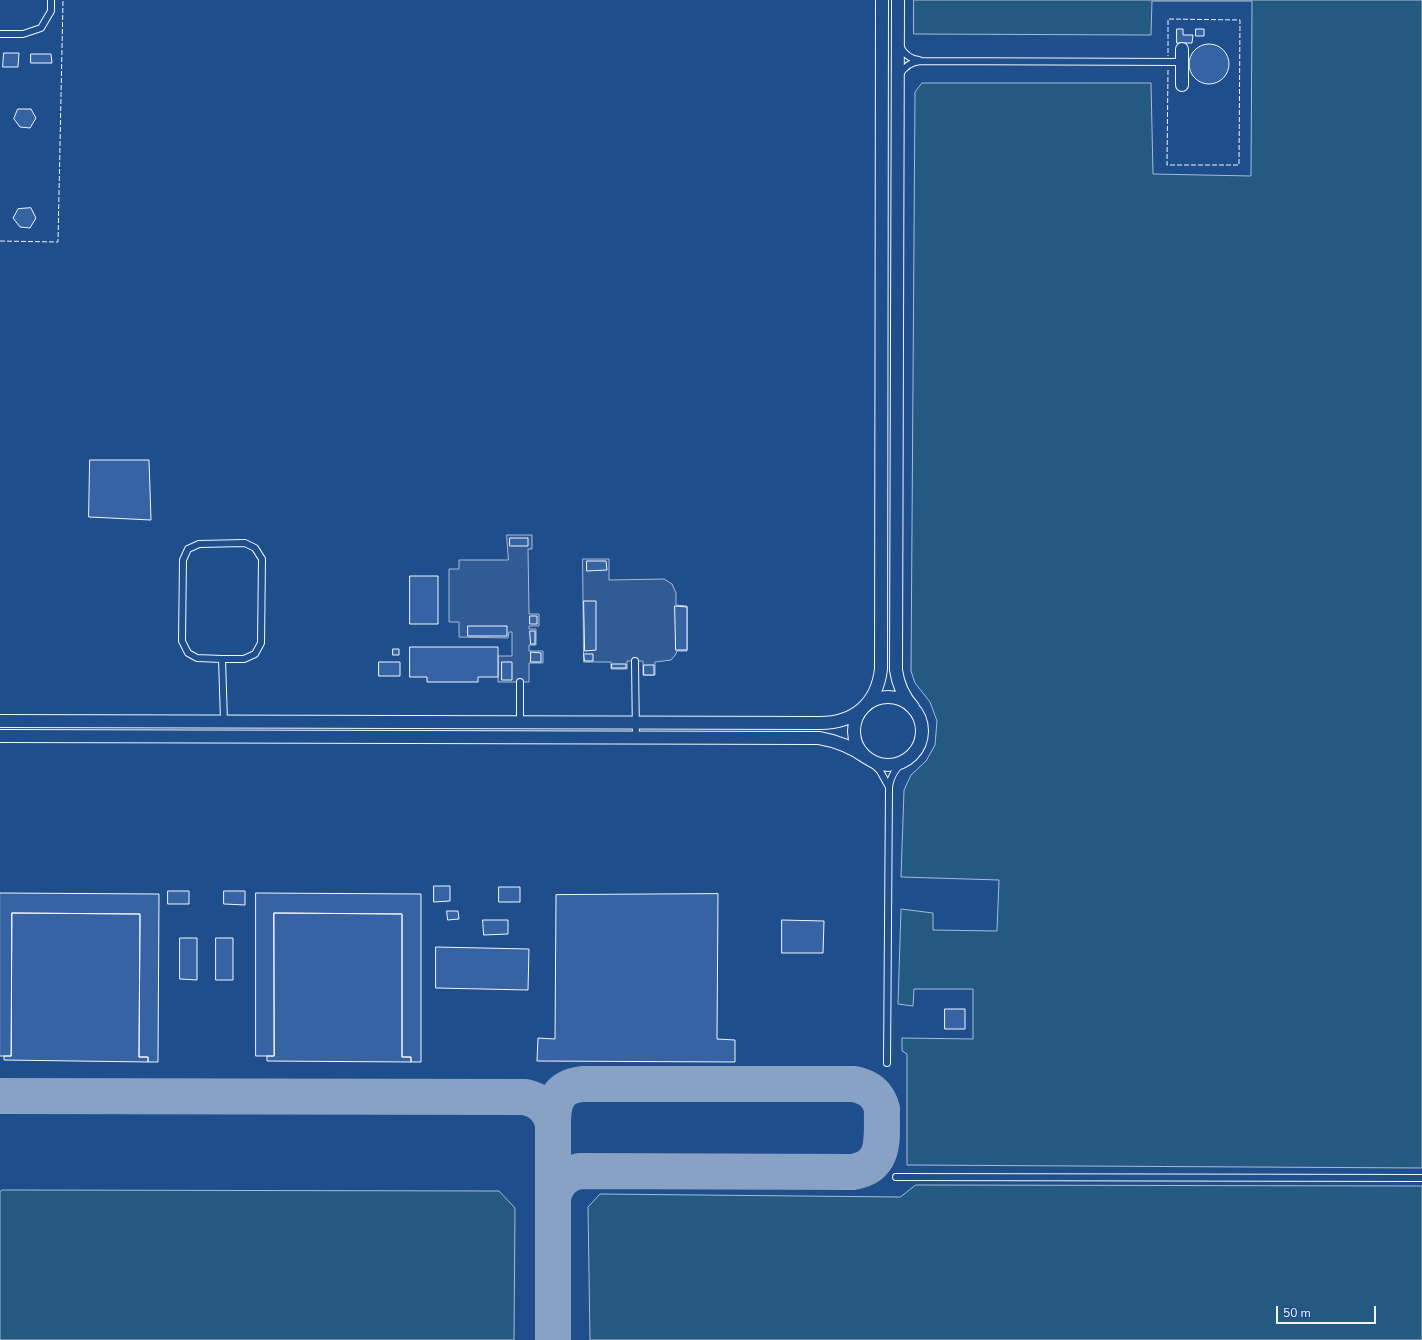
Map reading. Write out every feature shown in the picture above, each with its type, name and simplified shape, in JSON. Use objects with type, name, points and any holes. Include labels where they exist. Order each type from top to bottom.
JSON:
[{"type":"street","points":[[867,758],[860,751],[856,743],[854,725],[863,708],[874,694],[881,669],[882,0]]},
{"type":"street","points":[[0,736],[819,738],[840,742],[859,752],[875,763],[883,765],[901,763],[908,759],[915,753],[922,738],[921,722],[913,707],[903,694],[897,678],[896,670],[898,0]]},
{"type":"street","points":[[1182,49],[1182,85]]},
{"type":"street","points":[[882,127],[884,133],[890,135],[896,133],[898,127]]},
{"type":"street","points":[[882,147],[884,142],[890,139],[895,142],[898,147]]},
{"type":"street","points":[[0,720],[829,723],[847,718],[874,700],[888,697],[897,698],[913,707]]},
{"type":"lane","points":[[0,34],[23,34],[41,28],[51,11],[51,0]]},
{"type":"lane","points":[[898,42],[906,54],[915,60],[920,61]]},
{"type":"lane","points":[[898,83],[901,72],[904,68],[911,62],[920,61],[1182,62]]},
{"type":"lane","points":[[245,542],[255,548],[262,559],[261,644],[256,654],[244,658],[222,659],[198,658],[188,653],[182,640],[183,560],[188,549],[199,544],[245,542]]},
{"type":"lane","points":[[222,659],[224,721]]},
{"type":"lane","points":[[635,662],[636,738]]},
{"type":"lane","points":[[520,682],[520,722]]},
{"type":"lane","points":[[867,758],[880,771],[889,787]]},
{"type":"lane","points":[[887,1063],[889,787],[898,767],[908,759]]},
{"type":"lane","points":[[896,1177],[1422,1178]]},
{"type":"shaded area","points":[[914,0],[1422,0],[1422,1168],[907,1165],[907,1054],[902,1051],[902,1038],[973,1039],[973,989],[914,989],[913,1006],[898,1004],[901,909],[933,913],[933,930],[997,931],[999,880],[901,877],[904,790],[911,775],[926,761],[935,745],[937,721],[930,702],[915,683],[911,671],[915,92],[922,83],[1151,83],[1153,174],[1251,176],[1252,1],[1152,1],[1151,35],[914,34]]},
{"type":"shaded area","points":[[507,535],[532,535],[532,549],[528,549],[529,614],[539,614],[539,626],[529,626],[529,629],[536,629],[536,645],[529,645],[529,651],[543,651],[543,663],[529,663],[529,682],[498,682],[498,656],[512,656],[512,632],[509,632],[508,638],[459,637],[459,622],[449,622],[449,569],[459,569],[459,560],[508,560]]},
{"type":"shaded area","points":[[583,559],[609,559],[609,580],[664,579],[672,584],[676,593],[676,605],[687,606],[687,651],[677,651],[671,660],[655,662],[655,675],[643,675],[643,661],[627,661],[627,669],[611,669],[611,662],[584,662]]},
{"type":"shaded area","points":[[916,1185],[1422,1186],[1422,1340],[590,1340],[588,1207],[600,1194],[900,1197]]},
{"type":"shaded area","points":[[2,1190],[499,1191],[515,1208],[514,1340],[0,1340],[0,1193]]},
{"type":"building","points":[[1177,29],[1183,29],[1183,35],[1193,35],[1192,43],[1177,43]]},
{"type":"building","points":[[1196,29],[1204,29],[1204,36],[1196,36]]},
{"type":"building","points":[[1209,44],[1217,46],[1223,50],[1227,56],[1229,64],[1227,72],[1223,78],[1217,82],[1209,84],[1201,82],[1195,78],[1191,72],[1189,64],[1191,56],[1195,50],[1201,46]]},
{"type":"building","points":[[4,53],[19,53],[18,67],[3,67]]},
{"type":"building","points":[[31,54],[51,54],[52,63],[31,63]]},
{"type":"building","points":[[18,109],[31,109],[36,118],[30,128],[20,127],[14,119]]},
{"type":"building","points":[[31,208],[36,218],[30,228],[20,227],[13,218],[18,209]]},
{"type":"building","points":[[90,460],[149,460],[151,520],[89,517]]},
{"type":"building","points":[[510,538],[528,538],[528,546],[510,546]]},
{"type":"building","points":[[587,561],[606,561],[607,570],[587,571]]},
{"type":"building","points":[[410,576],[438,576],[438,624],[410,624]]},
{"type":"building","points":[[584,601],[596,601],[596,650],[585,651]]},
{"type":"building","points":[[675,606],[687,607],[687,650],[676,650]]},
{"type":"building","points":[[530,616],[537,616],[537,624],[530,624]]},
{"type":"building","points":[[468,626],[507,626],[507,636],[468,636]]},
{"type":"building","points":[[530,631],[535,631],[535,644],[531,644]]},
{"type":"building","points":[[410,647],[498,647],[498,677],[478,677],[478,682],[427,682],[427,677],[410,677]]},
{"type":"building","points":[[393,649],[399,649],[399,655],[393,655]]},
{"type":"building","points":[[531,652],[541,653],[541,662],[531,662]]},
{"type":"building","points":[[584,654],[593,654],[593,661],[585,661]]},
{"type":"building","points":[[379,662],[400,662],[400,676],[379,676]]},
{"type":"building","points":[[502,662],[512,662],[512,680],[502,680]]},
{"type":"building","points":[[612,664],[626,664],[626,668],[612,668]]},
{"type":"building","points":[[644,665],[654,665],[654,675],[644,675]]},
{"type":"building","points":[[434,886],[450,886],[450,901],[434,902]]},
{"type":"building","points":[[499,887],[520,887],[520,902],[499,902]]},
{"type":"building","points":[[168,891],[189,891],[189,904],[168,904]]},
{"type":"building","points":[[224,891],[245,891],[245,905],[224,904]]},
{"type":"building","points":[[0,893],[159,894],[158,1062],[148,1062],[148,1057],[139,1057],[140,914],[12,913],[11,1056],[0,1056]]},
{"type":"building","points":[[256,893],[421,894],[421,1062],[411,1062],[411,1057],[402,1057],[402,914],[274,913],[274,1056],[256,1056]]},
{"type":"building","points":[[718,894],[717,1039],[735,1040],[735,1062],[537,1061],[538,1038],[555,1039],[556,895]]},
{"type":"building","points":[[447,911],[458,911],[459,919],[448,920]]},
{"type":"building","points":[[12,913],[140,914],[139,1057],[148,1057],[148,1062],[4,1060],[4,1056],[11,1056]]},
{"type":"building","points":[[274,913],[402,914],[402,1057],[411,1057],[411,1062],[267,1061],[267,1056],[274,1056]]},
{"type":"building","points":[[483,920],[508,920],[508,934],[484,935]]},
{"type":"building","points":[[782,920],[824,921],[823,953],[782,953]]},
{"type":"building","points":[[180,938],[197,938],[197,980],[180,979]]},
{"type":"building","points":[[216,938],[233,938],[233,980],[216,980]]},
{"type":"building","points":[[436,947],[529,949],[528,990],[436,988]]},
{"type":"building","points":[[945,1009],[965,1009],[965,1029],[945,1029]]},
{"type":"taxiway","points":[[553,1198],[554,1193],[556,1188],[562,1180],[570,1174],[580,1171],[853,1172],[864,1169],[877,1157],[882,1139],[882,1109],[878,1099],[872,1092],[864,1087],[854,1084],[582,1084],[567,1088],[558,1097],[553,1116],[553,1124],[553,1340]]},
{"type":"taxiway","points":[[0,1096],[525,1097],[535,1100],[544,1106],[552,1119],[553,1124]]},
{"type":"fence","points":[[0,241],[58,242],[63,0]]},
{"type":"fence","points":[[1168,56],[1168,19],[1240,20],[1239,165],[1167,165],[1168,70]]}]
